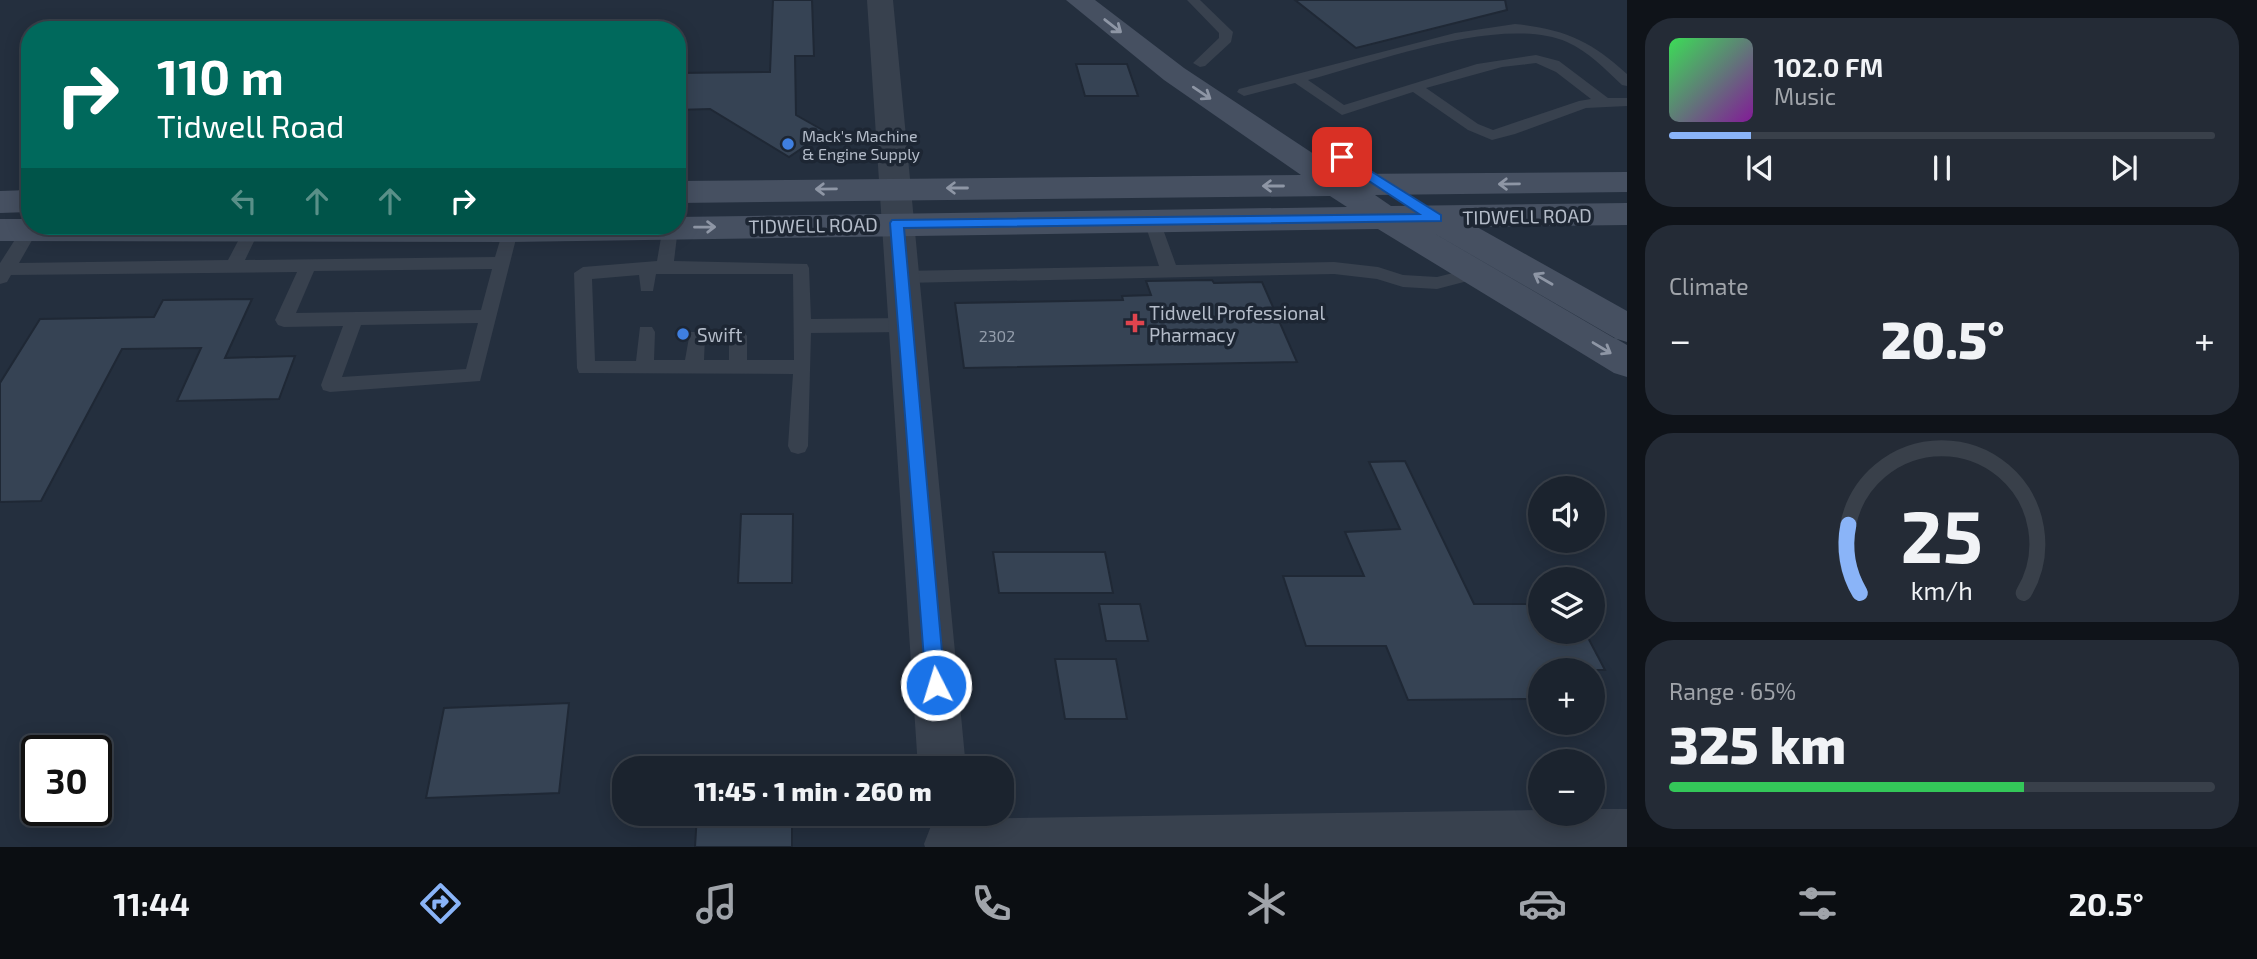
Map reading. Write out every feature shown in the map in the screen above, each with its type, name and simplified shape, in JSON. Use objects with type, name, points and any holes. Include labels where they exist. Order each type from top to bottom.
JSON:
[{"type":"main road","points":[[1079,0],[1174,74],[1341,187]]},
{"type":"main road","points":[[1120,0],[1200,63],[1244,92],[1477,273],[1627,363]]},
{"type":"main road","name":"TIDWELL ROAD","points":[[686,193],[1152,221],[1627,182]]},
{"type":"main road","name":"TIDWELL ROAD","points":[[686,226],[896,206],[1341,187],[1387,202]]},
{"type":"main road","points":[[1387,202],[1436,218],[1627,328]]},
{"type":"main road","name":"TIDWELL ROAD","points":[[1436,218],[1627,214]]},
{"type":"street","points":[[880,0],[942,756]]},
{"type":"street","points":[[948,835],[1627,834]]},
{"type":"lane","points":[[1193,0],[1226,32],[1226,40],[1200,63]]},
{"type":"lane","points":[[1244,92],[1450,37],[1508,26],[1535,28],[1571,39],[1596,53],[1627,82]]},
{"type":"lane","points":[[1297,79],[1342,110],[1415,87],[1508,62],[1531,59],[1548,61],[1605,103]]},
{"type":"lane","points":[[1415,87],[1474,127],[1492,135],[1584,104],[1627,102]]},
{"type":"lane","points":[[20,210],[3,273],[502,263]]},
{"type":"lane","points":[[1152,221],[1169,270]]},
{"type":"lane","points":[[233,267],[249,235]]},
{"type":"lane","points":[[354,319],[330,385],[473,376],[509,235]]},
{"type":"lane","points":[[653,274],[667,235]]},
{"type":"lane","points":[[309,265],[284,320],[488,316]]},
{"type":"lane","points":[[798,446],[803,367],[801,268],[739,276],[583,273],[586,368],[803,367]]},
{"type":"lane","points":[[903,277],[1334,268],[1378,273],[1403,281],[1437,283],[1477,273]]},
{"type":"lane","points":[[802,326],[906,325]]},
{"type":"lane","points":[[645,368],[646,332]]},
{"type":"lane","points":[[738,336],[738,368]]},
{"type":"lane","points":[[694,368],[696,337]]},
{"type":"building","points":[[773,0],[812,0],[814,56],[795,56],[796,115],[826,132],[789,157],[710,109],[686,110],[686,73],[770,72]]},
{"type":"building","points":[[1295,0],[1505,0],[1507,10],[1356,48]]},
{"type":"building","points":[[1076,64],[1127,64],[1138,96],[1085,96]]},
{"type":"building","points":[[1212,280],[1214,283],[1262,282],[1297,362],[964,368],[955,303],[1123,300],[1122,296],[1151,295],[1146,281]]},
{"type":"building","points":[[252,299],[225,358],[295,356],[279,399],[177,401],[201,348],[122,349],[41,501],[0,502],[0,383],[40,319],[154,317],[163,300]]},
{"type":"building","points":[[1405,461],[1474,604],[1528,604],[1528,644],[1591,644],[1599,658],[1528,658],[1528,699],[1408,700],[1386,646],[1306,646],[1283,576],[1364,576],[1345,532],[1400,529],[1369,462]]},
{"type":"building","points":[[741,514],[793,514],[792,583],[738,583]]},
{"type":"building","points":[[993,552],[1105,552],[1113,593],[999,593]]},
{"type":"building","points":[[1099,604],[1140,604],[1148,641],[1106,641]]},
{"type":"building","points":[[1055,659],[1116,659],[1127,719],[1065,719]]},
{"type":"building","points":[[569,703],[559,793],[426,798],[444,708]]},
{"type":"building","points":[[696,826],[792,826],[792,847],[695,847]]},
{"type":"place","name":"Mack's Machine & Engine Supply","points":[[788,144]]},
{"type":"place","name":"Tidwell Professional Pharmacy","points":[[1135,323]]},
{"type":"place","name":"Swift","points":[[683,334]]},
{"type":"route","points":[[936,685],[897,223],[1436,218],[1342,157]]}]
